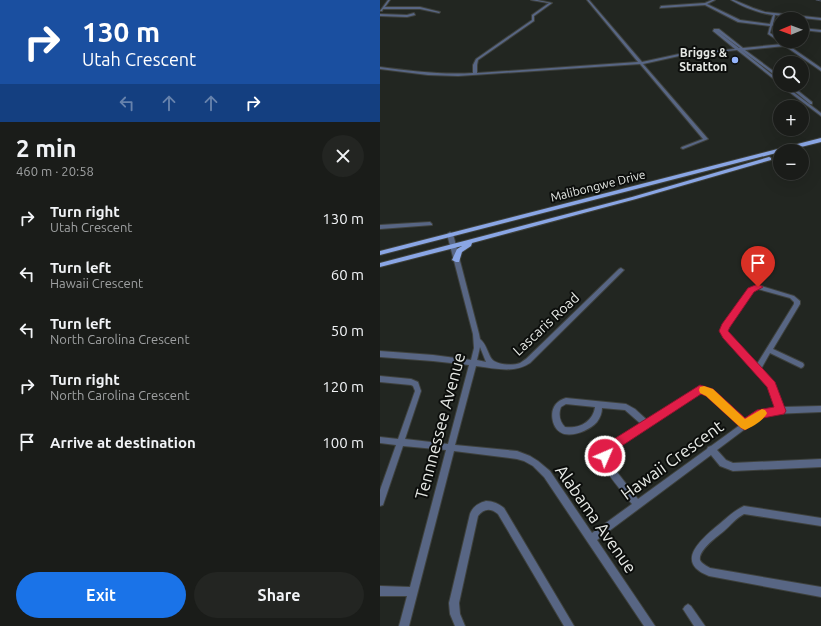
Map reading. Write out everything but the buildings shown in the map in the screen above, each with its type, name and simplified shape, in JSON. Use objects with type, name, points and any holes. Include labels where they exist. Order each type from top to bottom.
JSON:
[{"type":"main road","name":"Malibongwe Drive","points":[[380,253],[821,140]]},
{"type":"main road","points":[[809,148],[821,145]]},
{"type":"main road","name":"Malibongwe Drive","points":[[380,265],[634,198],[773,158]]},
{"type":"main road","points":[[456,260],[461,249],[474,240]]},
{"type":"street","points":[[380,11],[389,0]]},
{"type":"street","points":[[475,74],[475,65],[477,60],[532,20],[534,16],[551,3],[532,0]]},
{"type":"street","points":[[588,0],[706,139],[683,148]]},
{"type":"street","points":[[661,6],[704,4],[714,0]]},
{"type":"street","points":[[732,0],[752,9],[773,14]]},
{"type":"street","points":[[704,4],[739,21],[773,25]]},
{"type":"street","points":[[382,8],[420,8],[439,12]]},
{"type":"street","points":[[380,15],[406,16],[414,14]]},
{"type":"street","points":[[773,17],[769,33],[773,36]]},
{"type":"street","points":[[809,18],[821,19]]},
{"type":"street","points":[[773,72],[747,52],[738,48],[714,30],[718,30],[738,48],[773,77]]},
{"type":"street","points":[[809,30],[821,31]]},
{"type":"street","points":[[380,68],[428,74],[475,74],[636,63],[738,48],[773,45]]},
{"type":"street","points":[[738,48],[773,45]]},
{"type":"street","points":[[747,52],[750,48]]},
{"type":"street","points":[[789,48],[821,70]]},
{"type":"street","points":[[791,92],[821,115]]},
{"type":"street","points":[[798,92],[821,110]]},
{"type":"street","points":[[380,227],[430,224]]},
{"type":"street","name":"Tennnessee Avenue","points":[[404,626],[474,364],[478,341],[450,234]]},
{"type":"street","name":"Lascaris Road","points":[[380,354],[516,367],[526,363],[621,270]]},
{"type":"street","points":[[757,369],[797,302],[792,297],[757,287],[751,290],[725,326],[724,331],[726,336],[757,369],[773,386],[781,411]]},
{"type":"street","points":[[478,341],[484,347],[489,361],[495,366]]},
{"type":"street","points":[[769,350],[801,365]]},
{"type":"street","points":[[380,379],[411,382],[417,386],[418,393],[380,502]]},
{"type":"street","points":[[637,504],[607,464],[605,456],[607,450],[700,390],[710,392],[745,425]]},
{"type":"street","points":[[599,404],[596,418],[578,429],[572,431],[563,430],[557,422],[556,410],[560,402],[566,401],[599,404],[627,407],[646,424]]},
{"type":"street","name":"Hawaii Crescent","points":[[591,539],[710,449],[761,414],[781,411],[821,409]]},
{"type":"street","name":"Alabama Avenue","points":[[380,440],[515,454],[537,464],[547,474],[650,626]]},
{"type":"street","points":[[710,449],[724,463],[732,467],[821,463]]},
{"type":"street","points":[[460,626],[455,614],[454,603],[467,540],[475,511],[480,507],[488,505],[495,506],[501,510],[569,626]]},
{"type":"street","points":[[821,522],[744,510],[699,547],[696,557],[700,567],[709,572],[821,592]]},
{"type":"street","points":[[380,591],[413,592]]},
{"type":"street","points":[[688,609],[700,626]]},
{"type":"waterway","points":[[816,0],[821,1]]},
{"type":"slow traffic","points":[[704,390],[710,392],[745,425],[762,413]]},
{"type":"place","name":"Briggs & Stratton","points":[[735,60]]},
{"type":"route","points":[[605,456],[607,450],[694,392],[700,390],[710,392],[745,425],[761,414],[781,411],[772,385],[724,333],[725,326],[751,290],[758,287]]}]
